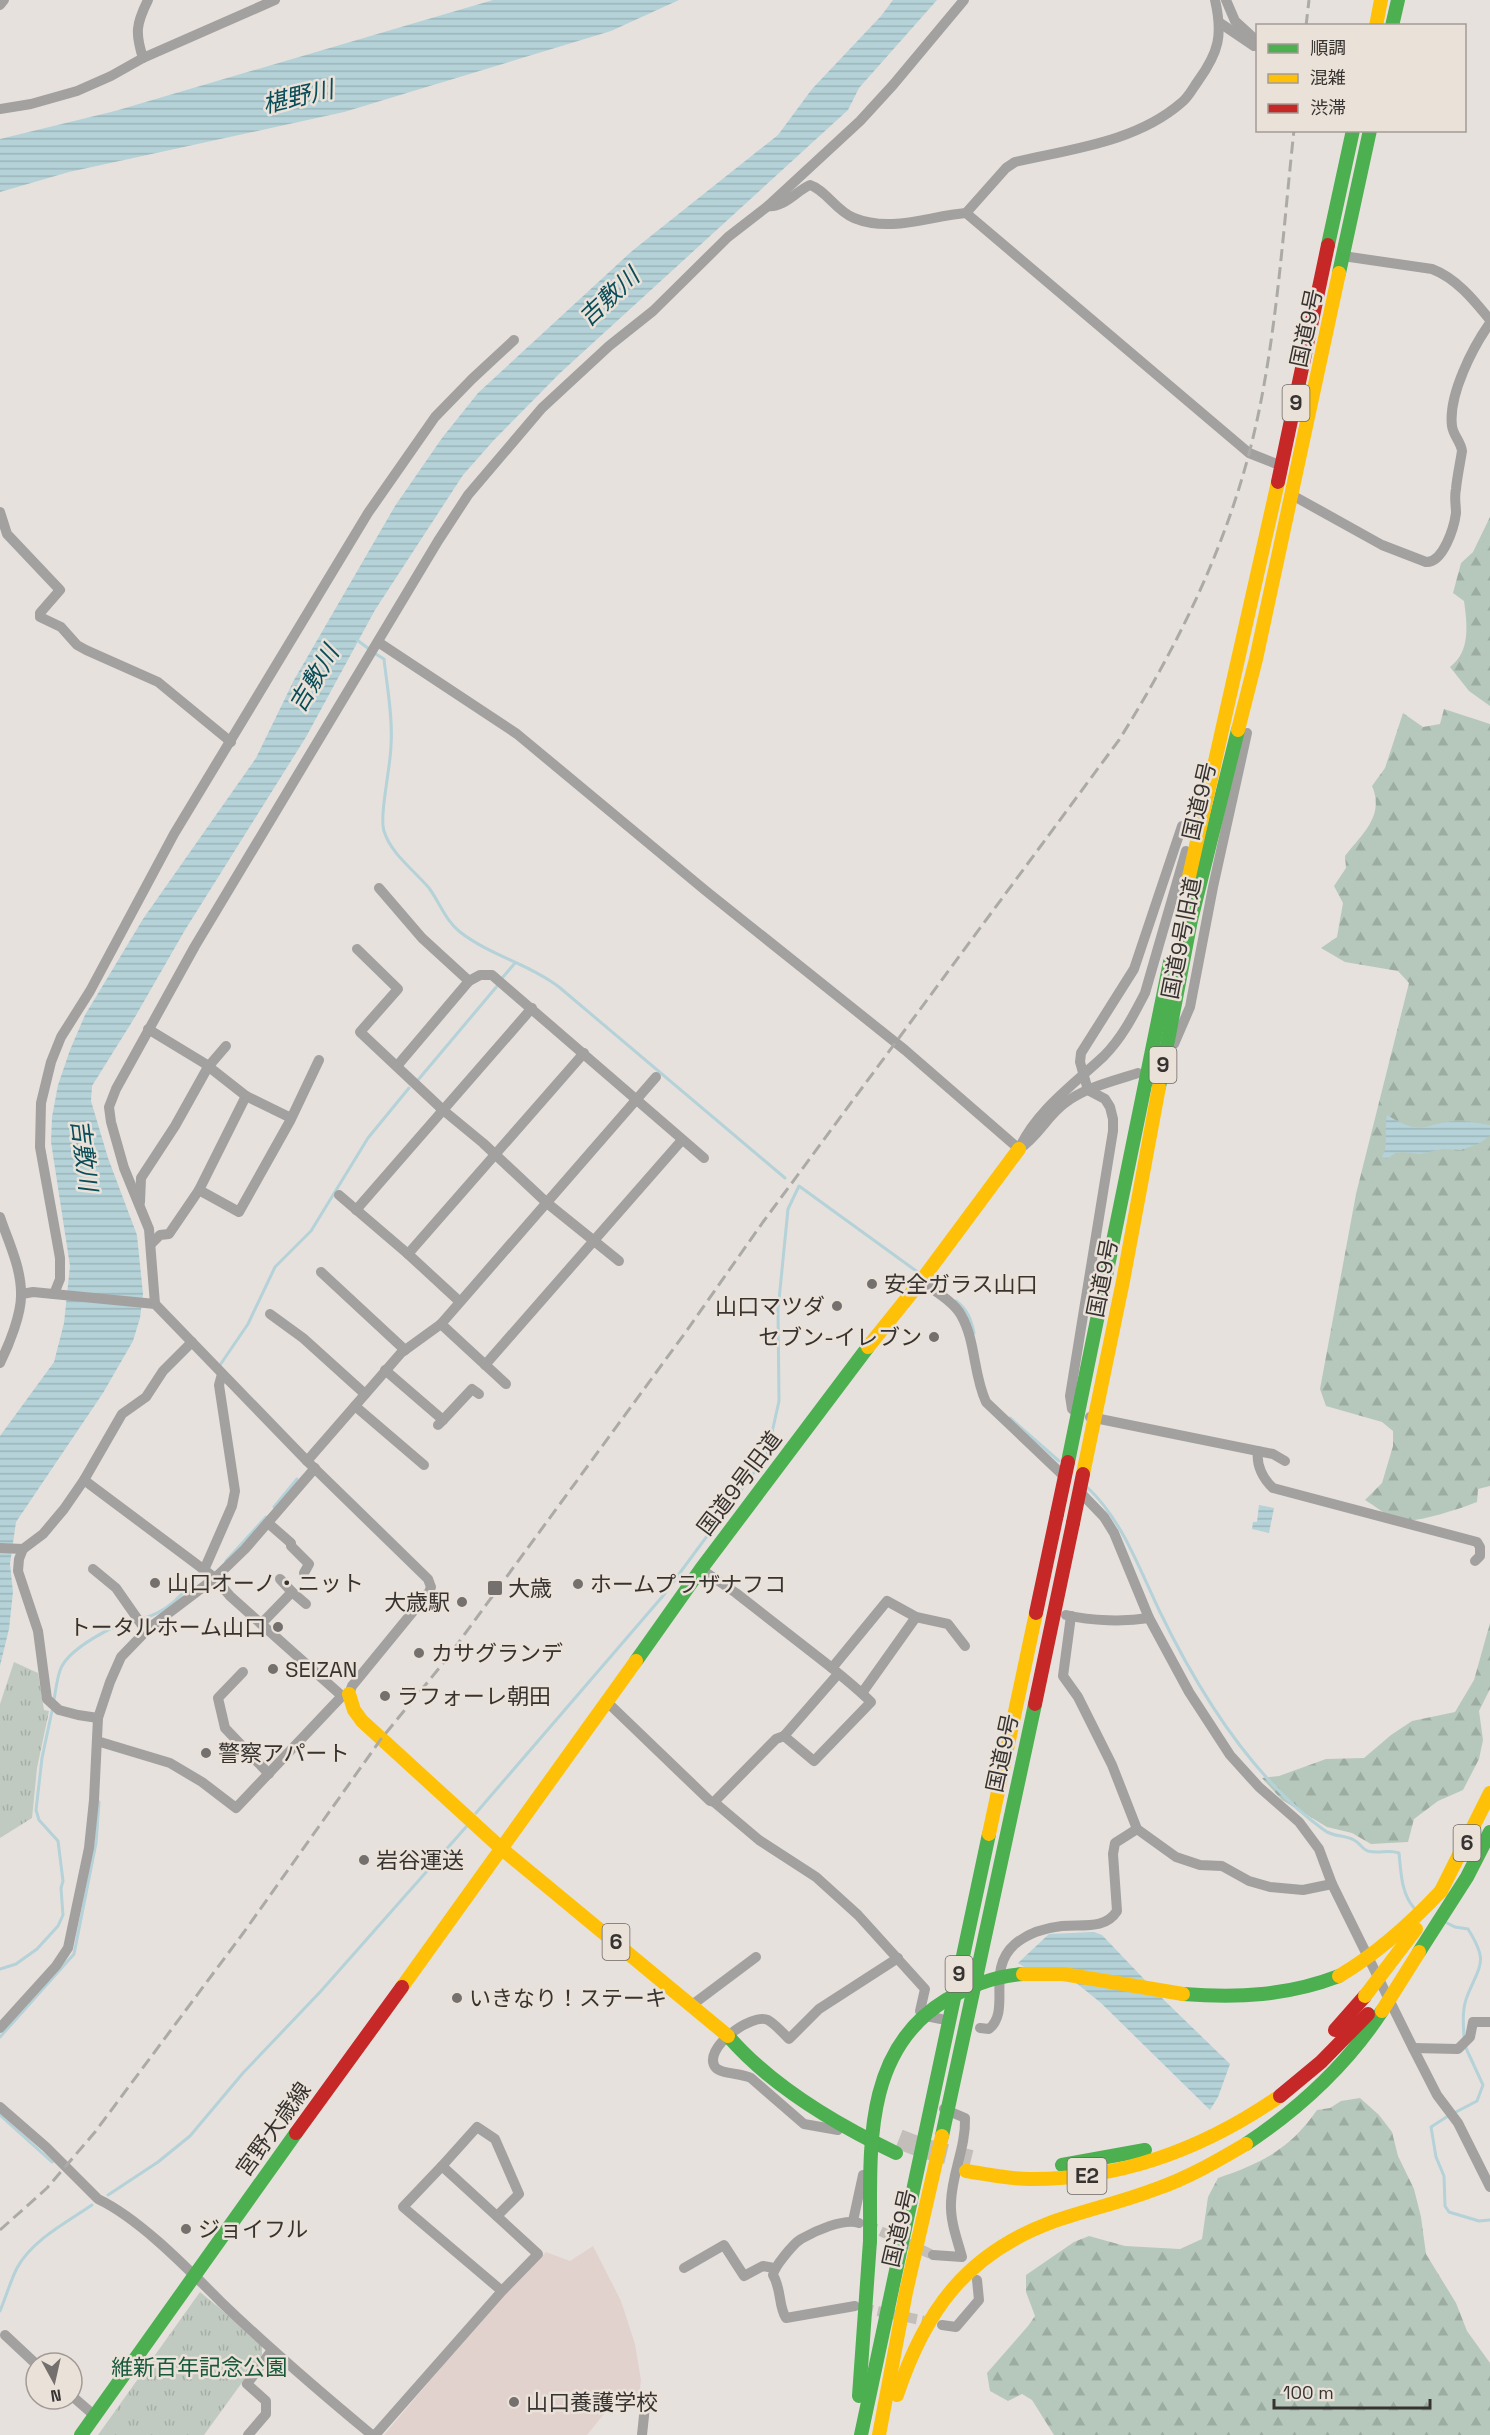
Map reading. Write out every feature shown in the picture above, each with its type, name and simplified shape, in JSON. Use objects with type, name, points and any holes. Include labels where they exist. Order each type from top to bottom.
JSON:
[{"type":"main road","points":[[1376,24],[1381,0]]},
{"type":"main road","points":[[1392,24],[1398,0]]},
{"type":"main road","name":"国道9号","points":[[859,2435],[932,2107],[1058,1514],[1162,996],[1282,466],[1353,132]]},
{"type":"main road","name":"国道9号","points":[[879,2435],[906,2292],[948,2110],[1095,1418],[1140,1195],[1191,920],[1256,659],[1370,132]]},
{"type":"main road","name":"国道9号旧道","points":[[502,1850],[701,1569],[1019,1149]]},
{"type":"main road","points":[[346,1695],[362,1721],[502,1850]]},
{"type":"main road","name":"6","points":[[1441,1891],[1490,1793]]},
{"type":"main road","name":"6","points":[[1419,1952],[1454,1899],[1490,1832]]},
{"type":"main road","name":"6","points":[[502,1850],[728,2036]]},
{"type":"main road","name":"宮野大歳線","points":[[81,2435],[194,2274],[502,1850]]},
{"type":"main road","points":[[859,2435],[875,2109],[881,2082],[892,2056],[918,2021],[945,1998],[983,1980],[1028,1973],[1053,1973],[1183,1994],[1227,1998],[1270,1996],[1314,1987],[1366,1961],[1388,1944],[1441,1891]]},
{"type":"main road","name":"E2","points":[[1232,2122],[1306,2060],[1365,1996],[1405,1945],[1441,1891]]},
{"type":"main road","name":"E2","points":[[968,2166],[1027,2166],[1086,2162],[1134,2153],[1203,2136],[1265,2108],[1315,2069],[1379,2008],[1419,1952]]},
{"type":"main road","points":[[886,2435],[904,2372],[928,2319],[941,2298],[958,2278],[1000,2245],[1024,2233],[1129,2200],[1171,2183],[1248,2141],[1285,2116],[1330,2076],[1353,2052],[1379,2008]]},
{"type":"main road","points":[[728,2036],[742,2053],[808,2106],[845,2128],[897,2146]]},
{"type":"street","points":[[0,5],[4,0]]},
{"type":"street","points":[[143,58],[137,39],[137,25],[148,0]]},
{"type":"street","points":[[0,109],[31,104],[77,92],[143,58],[275,0]]},
{"type":"street","points":[[151,1304],[149,1229],[114,1137],[109,1107],[116,1089],[195,946],[468,495],[542,408],[609,346],[653,311],[728,237],[768,206],[860,121],[964,0]]},
{"type":"street","points":[[768,206],[785,202],[810,185],[817,187],[836,207],[854,218],[874,223],[901,224],[966,213],[1006,168],[1015,162],[1131,133],[1167,115],[1184,102],[1213,58],[1220,23],[1215,0]]},
{"type":"street","points":[[1226,0],[1235,21],[1256,43]]},
{"type":"street","points":[[1220,23],[1256,43]]},
{"type":"street","points":[[966,213],[1248,453],[1282,466]]},
{"type":"street","points":[[1292,495],[1382,545],[1426,562],[1437,559],[1448,540],[1456,511],[1455,493],[1462,451],[1452,427],[1453,408],[1462,375],[1490,321],[1455,281],[1443,273],[1431,269],[1343,256]]},
{"type":"street","points":[[54,1294],[60,1279],[60,1258],[40,1147],[41,1103],[51,1062],[62,1037],[90,991],[174,834],[368,513],[435,417],[514,340]]},
{"type":"street","points":[[0,512],[7,534],[60,591],[40,613],[40,617],[61,627],[77,645],[86,650],[158,682],[231,742]]},
{"type":"street","points":[[377,644],[517,734],[706,891],[905,1050],[1019,1149]]},
{"type":"street","name":"国道9号旧道","points":[[1172,1047],[1190,1007],[1213,887],[1257,690],[1256,659]]},
{"type":"street","name":"国道9号旧道","points":[[1019,1149],[1026,1134],[1117,1040],[1145,993],[1179,872],[1202,818]]},
{"type":"street","points":[[1182,825],[1134,969],[1081,1053],[1080,1062],[1088,1090],[1105,1099],[1110,1107],[1113,1131],[1070,1396],[1072,1409],[1079,1414],[1095,1418],[1273,1454],[1286,1461]]},
{"type":"street","points":[[379,888],[422,938],[469,981]]},
{"type":"street","points":[[357,949],[398,988],[360,1032],[547,1203],[619,1261]]},
{"type":"street","points":[[398,1066],[469,981],[480,975],[492,975],[704,1158]]},
{"type":"street","points":[[356,1210],[532,1008]]},
{"type":"street","points":[[148,1029],[208,1067],[246,1096],[291,1118]]},
{"type":"street","points":[[140,1205],[141,1178],[175,1126],[208,1067],[226,1046]]},
{"type":"street","points":[[408,1254],[584,1053]]},
{"type":"street","points":[[199,1190],[239,1212],[291,1118],[319,1060]]},
{"type":"street","name":"国道9号旧道","points":[[1019,1149],[1032,1141],[1064,1103],[1088,1090],[1138,1073]]},
{"type":"street","points":[[0,2028],[57,1966],[68,1948],[89,1848],[98,1718],[121,1657],[146,1631],[215,1578],[245,1549],[268,1523],[355,1406],[385,1370],[405,1350],[441,1324],[656,1077]]},
{"type":"street","points":[[151,1244],[160,1235],[170,1234],[199,1190],[246,1096]]},
{"type":"street","points":[[485,1365],[682,1140]]},
{"type":"street","points":[[339,1195],[459,1301]]},
{"type":"street","points":[[0,1217],[17,1267],[22,1294],[20,1309],[0,1363]]},
{"type":"street","points":[[321,1272],[405,1350]]},
{"type":"street","points":[[921,1281],[954,1306],[961,1315],[969,1338],[980,1389],[986,1401],[1104,1517],[1114,1533],[1149,1618],[1189,1692],[1230,1755],[1259,1787],[1299,1822],[1319,1849],[1332,1884],[1413,2048],[1437,2095],[1458,2123],[1490,2187]]},
{"type":"street","points":[[22,1294],[33,1292],[151,1304],[192,1342],[311,1465],[428,1579],[431,1587],[346,1695],[236,1808],[202,1782],[170,1763],[97,1741]]},
{"type":"street","points":[[270,1314],[303,1338],[365,1394]]},
{"type":"street","points":[[441,1324],[506,1384]]},
{"type":"street","points":[[0,1548],[19,1549],[43,1534],[84,1480],[122,1414],[146,1397],[163,1371],[192,1342]]},
{"type":"street","points":[[385,1370],[441,1422],[472,1389]]},
{"type":"street","points":[[204,1570],[232,1506],[235,1491],[219,1385],[222,1374]]},
{"type":"street","points":[[355,1406],[424,1465]]},
{"type":"street","points":[[1258,1451],[1257,1458],[1265,1481],[1273,1488],[1477,1542],[1480,1547],[1480,1556],[1475,1561]]},
{"type":"street","points":[[84,1480],[215,1578],[261,1624],[346,1695]]},
{"type":"street","points":[[268,1523],[291,1543],[291,1546],[309,1564],[304,1573]]},
{"type":"street","points":[[19,1549],[18,1571],[38,1631],[47,1699],[59,1710],[98,1718]]},
{"type":"street","points":[[93,1569],[116,1588],[146,1631]]},
{"type":"street","points":[[701,1569],[736,1593],[871,1702],[814,1761],[784,1736]]},
{"type":"street","points":[[280,1579],[306,1604]]},
{"type":"street","points":[[261,1624],[292,1592]]},
{"type":"street","points":[[714,1802],[776,1738],[784,1736],[887,1602],[916,1617],[948,1624],[965,1646]]},
{"type":"street","points":[[1054,1612],[1071,1616],[1135,1620],[1149,1618]]},
{"type":"street","points":[[1071,1616],[1063,1676],[1078,1697],[1112,1765],[1137,1829],[1176,1857],[1200,1865],[1222,1866],[1249,1881],[1270,1887],[1303,1890],[1332,1884]]},
{"type":"street","points":[[862,1693],[916,1617]]},
{"type":"street","points":[[243,1672],[218,1698],[225,1728],[269,1774]]},
{"type":"street","points":[[606,1701],[710,1801],[759,1840],[816,1877],[858,1915],[925,1989],[920,2011],[926,2016],[941,2019]]},
{"type":"street","points":[[980,2028],[989,2029],[994,2025],[1000,2012],[998,1988],[1001,1968],[1005,1955],[1015,1944],[1044,1929],[1101,1924],[1112,1918],[1116,1911],[1113,1854],[1115,1843],[1137,1829]]},
{"type":"street","points":[[693,2005],[756,1958]]},
{"type":"street","points":[[855,2306],[786,2318],[782,2312],[779,2285],[773,2275],[774,2268],[799,2240],[825,2229],[859,2222],[865,2168],[858,2142],[834,2128],[804,2124],[751,2078],[742,2073],[720,2072],[714,2067],[712,2058],[715,2049],[728,2036],[758,2018],[768,2019],[789,2039],[819,2009],[898,1958]]},
{"type":"street","points":[[1413,2048],[1458,2049],[1470,2037],[1473,2022],[1490,2022]]},
{"type":"street","points":[[0,2107],[46,2147],[98,2199],[108,2204],[194,2274],[272,2350],[373,2435],[538,2254],[442,2166]]},
{"type":"street","points":[[932,2107],[948,2110],[965,2118],[966,2135],[951,2200],[952,2222],[962,2257],[933,2255]]},
{"type":"street","points":[[497,2216],[519,2194],[495,2139],[477,2127],[403,2206],[502,2291]]},
{"type":"street","points":[[684,2268],[724,2246],[744,2276],[763,2266],[774,2268]]},
{"type":"street","points":[[942,2325],[956,2327],[979,2300],[976,2280]]},
{"type":"street","points":[[4,2335],[24,2353]]},
{"type":"street","points":[[248,2435],[266,2414],[266,2401],[248,2384],[272,2350]]},
{"type":"street","points":[[84,2406],[95,2416]]},
{"type":"street","points":[[642,2435],[645,2406]]},
{"type":"shaded area","points":[[593,2246],[621,2301],[635,2344],[641,2380],[639,2402],[612,2404],[587,2435],[384,2435],[487,2313],[546,2252],[570,2261]]},
{"type":"green space","points":[[1490,517],[1490,706],[1469,691],[1450,667],[1457,661],[1466,637],[1464,601],[1453,593],[1461,563],[1473,552]]},
{"type":"green space","points":[[1444,709],[1490,724],[1490,1486],[1478,1489],[1477,1502],[1437,1515],[1405,1521],[1390,1516],[1365,1500],[1382,1483],[1393,1446],[1393,1431],[1382,1422],[1326,1406],[1320,1389],[1356,1194],[1409,983],[1398,971],[1345,962],[1321,948],[1337,937],[1343,903],[1334,886],[1346,868],[1345,856],[1374,816],[1376,807],[1372,786],[1385,768],[1403,713],[1423,727],[1440,724]]},
{"type":"green space","points":[[1490,1623],[1490,1689],[1479,1711],[1483,1740],[1479,1759],[1463,1790],[1438,1801],[1414,1819],[1408,1842],[1371,1844],[1352,1833],[1327,1827],[1282,1800],[1262,1778],[1279,1776],[1326,1759],[1364,1758],[1412,1721],[1455,1712],[1474,1680]]},
{"type":"green space","points":[[14,1662],[38,1673],[44,1710],[49,1711],[37,1768],[32,1818],[0,1838],[0,1704]]},
{"type":"green space","points":[[1360,2098],[1379,2115],[1392,2132],[1398,2156],[1414,2189],[1421,2217],[1426,2254],[1456,2303],[1467,2331],[1490,2363],[1490,2435],[1054,2435],[1032,2400],[1022,2394],[1008,2401],[990,2391],[987,2373],[1035,2316],[1026,2292],[1026,2275],[1074,2242],[1089,2236],[1125,2246],[1180,2249],[1202,2239],[1208,2197],[1218,2178],[1248,2167],[1274,2153],[1307,2124],[1317,2110],[1330,2108],[1341,2101]]},
{"type":"green space","name":"維新百年記念公園","points":[[200,2292],[262,2343],[262,2355],[204,2435],[98,2435]]},
{"type":"water","name":"椹野川","points":[[493,0],[679,0],[611,31],[344,112],[69,172],[0,192],[0,139],[115,111]]},
{"type":"water","name":"吉敷川","points":[[893,0],[937,0],[859,88],[848,110],[559,374],[463,475],[375,610],[306,737],[185,930],[92,1086],[91,1101],[108,1158],[137,1235],[143,1294],[140,1318],[133,1341],[103,1393],[16,1522],[10,1564],[13,1592],[9,1629],[0,1666],[0,1436],[54,1362],[64,1323],[70,1266],[51,1142],[52,1117],[58,1085],[85,1015],[143,919],[256,758],[294,680],[395,506],[442,438],[478,393],[632,251],[778,135],[812,89],[881,16]]},
{"type":"water","points":[[1387,1115],[1410,1126],[1418,1127],[1461,1121],[1490,1125],[1490,1136],[1478,1144],[1461,1150],[1443,1149],[1419,1154],[1403,1152],[1395,1153],[1387,1159],[1382,1157],[1385,1148]]},
{"type":"water","points":[[1259,1505],[1274,1508],[1269,1533],[1252,1529],[1253,1522],[1257,1522]]},
{"type":"water","points":[[1094,1932],[1102,1935],[1230,2064],[1218,2097],[1210,2110],[1101,2003],[1059,1969],[1027,1969],[1018,1963],[1049,1934]]},
{"type":"waterway","points":[[357,640],[369,649]]},
{"type":"waterway","points":[[374,653],[384,659],[391,724],[383,814],[384,831],[392,847],[429,888],[450,922],[472,940],[559,987],[785,1178]]},
{"type":"waterway","points":[[503,977],[515,963]]},
{"type":"waterway","points":[[418,1080],[498,985]]},
{"type":"waterway","points":[[220,1365],[248,1324],[275,1267],[311,1231],[368,1138],[409,1088]]},
{"type":"waterway","points":[[476,1813],[662,1597],[767,1455],[779,1401],[778,1310],[788,1209],[799,1186],[919,1273]]},
{"type":"waterway","points":[[927,1279],[939,1287]]},
{"type":"waterway","points":[[956,1301],[968,1315],[974,1333]]},
{"type":"waterway","points":[[1010,1418],[1059,1461]]},
{"type":"waterway","points":[[274,1507],[297,1479]]},
{"type":"waterway","points":[[1088,1488],[1111,1515],[1137,1561],[1174,1641],[1191,1671],[1209,1701],[1250,1758],[1298,1809],[1328,1832],[1354,1840],[1368,1851],[1399,1853],[1404,1889],[1414,1908]]},
{"type":"waterway","points":[[226,1561],[266,1517]]},
{"type":"waterway","points":[[141,1619],[167,1607],[181,1595],[200,1572]]},
{"type":"waterway","points":[[54,1700],[61,1668],[66,1660],[83,1645],[104,1632],[134,1620]]},
{"type":"waterway","points":[[0,1969],[16,1964],[37,1949],[58,1926],[63,1915],[61,1888],[63,1881],[58,1841],[39,1820],[36,1810],[42,1758],[52,1711]]},
{"type":"waterway","points":[[0,2037],[74,1954],[96,1843],[99,1802]]},
{"type":"waterway","points":[[108,2195],[158,2162],[190,2136],[243,2073],[321,1991],[466,1827]]},
{"type":"waterway","points":[[1447,1923],[1468,1929],[1480,1955],[1479,1968],[1465,2005],[1464,2037]]},
{"type":"waterway","points":[[1454,2113],[1477,2101],[1483,2085],[1465,2046]]},
{"type":"waterway","points":[[0,2115],[52,2162]]},
{"type":"waterway","points":[[1448,2116],[1431,2127],[1436,2157],[1444,2176],[1445,2206],[1449,2212],[1479,2221],[1490,2220]]},
{"type":"waterway","points":[[0,2311],[17,2268],[24,2258],[51,2232],[92,2205]]},
{"type":"tunnel","points":[[899,2139],[922,2148],[971,2160]]},
{"type":"tunnel","points":[[867,2225],[933,2255]]},
{"type":"tunnel","points":[[863,2308],[930,2322]]},
{"type":"railway","points":[[1306,24],[1309,0]]},
{"type":"railway","points":[[0,2230],[47,2188],[95,2132],[244,1932],[381,1739],[445,1661],[685,1333],[763,1222],[1119,740],[1186,621],[1222,537],[1250,451],[1272,338],[1294,132]]},
{"type":"traffic: fast","points":[[1392,24],[1398,0]]},
{"type":"traffic: fast","points":[[1328,245],[1353,132]]},
{"type":"traffic: fast","points":[[1339,273],[1370,132]]},
{"type":"traffic: fast","points":[[1159,1087],[1191,920],[1238,730]]},
{"type":"traffic: fast","points":[[1068,1462],[1170,962]]},
{"type":"traffic: fast","points":[[636,1661],[701,1569],[868,1347]]},
{"type":"traffic: fast","points":[[942,2136],[1035,1704]]},
{"type":"traffic: fast","points":[[1419,1952],[1467,1877],[1490,1832]]},
{"type":"traffic: fast","points":[[861,2435],[989,1834]]},
{"type":"traffic: fast","points":[[870,2241],[870,2174],[876,2108],[884,2076],[898,2048],[918,2022],[946,2000],[983,1982],[1023,1974]]},
{"type":"traffic: fast","points":[[1183,1994],[1223,1996],[1281,1992],[1339,1976]]},
{"type":"traffic: fast","points":[[1246,2144],[1285,2116],[1321,2085],[1353,2050],[1382,2011]]},
{"type":"traffic: fast","points":[[728,2036],[764,2072],[784,2088],[850,2130],[896,2153]]},
{"type":"traffic: fast","points":[[81,2435],[296,2133]]},
{"type":"traffic: fast","points":[[1062,2165],[1145,2150]]},
{"type":"traffic: fast","points":[[859,2396],[870,2241]]},
{"type":"traffic: slow","points":[[1376,24],[1381,0]]},
{"type":"traffic: slow","points":[[1238,730],[1256,659],[1339,273]]},
{"type":"traffic: slow","points":[[1188,881],[1278,482]]},
{"type":"traffic: slow","points":[[1083,1474],[1123,1281],[1159,1087]]},
{"type":"traffic: slow","points":[[868,1347],[921,1281],[1019,1149]]},
{"type":"traffic: slow","points":[[989,1834],[1036,1613]]},
{"type":"traffic: slow","points":[[402,1987],[636,1661]]},
{"type":"traffic: slow","points":[[349,1694],[354,1710],[362,1721],[502,1849]]},
{"type":"traffic: slow","points":[[1441,1891],[1490,1793]]},
{"type":"traffic: slow","points":[[502,1849],[728,2036]]},
{"type":"traffic: slow","points":[[1339,1976],[1367,1958],[1393,1937],[1441,1891]]},
{"type":"traffic: slow","points":[[1365,1996],[1416,1929]]},
{"type":"traffic: slow","points":[[1382,2011],[1419,1952]]},
{"type":"traffic: slow","points":[[1023,1974],[1063,1974],[1183,1994]]},
{"type":"traffic: slow","points":[[966,2171],[1029,2179],[1097,2174],[1130,2167],[1192,2145],[1222,2131],[1280,2096]]},
{"type":"traffic: slow","points":[[879,2435],[906,2292],[942,2136]]},
{"type":"traffic: slow","points":[[897,2395],[921,2337],[936,2312],[953,2289],[995,2251],[1022,2235],[1052,2222],[1143,2194],[1179,2180],[1246,2144]]},
{"type":"traffic: jam","points":[[1278,482],[1328,245]]},
{"type":"traffic: jam","points":[[1057,1514],[1068,1462]]},
{"type":"traffic: jam","points":[[1073,1523],[1083,1474]]},
{"type":"traffic: jam","points":[[1036,1613],[1057,1514]]},
{"type":"traffic: jam","points":[[1035,1704],[1073,1523]]},
{"type":"traffic: jam","points":[[296,2133],[402,1987]]},
{"type":"traffic: jam","points":[[1335,2030],[1365,1996]]},
{"type":"traffic: jam","points":[[1280,2096],[1321,2062],[1368,2014]]},
{"type":"place","name":"安全ガラス山口","points":[[872,1284]]},
{"type":"place","name":"山口マツダ","points":[[837,1306]]},
{"type":"place","name":"セブン-イレブン","points":[[934,1337]]},
{"type":"place","name":"山口オーノ・ニット","points":[[155,1583]]},
{"type":"place","name":"ホームプラザナフコ","points":[[578,1584]]},
{"type":"place","name":"大歳","points":[[495,1588]]},
{"type":"place","name":"大歳駅","points":[[462,1602]]},
{"type":"place","name":"トータルホーム山口","points":[[278,1627]]},
{"type":"place","name":"カサグランデ","points":[[419,1653]]},
{"type":"place","name":"SEIZAN","points":[[273,1669]]},
{"type":"place","name":"ラフォーレ朝田","points":[[385,1696]]},
{"type":"place","name":"警察アパート","points":[[206,1753]]},
{"type":"place","name":"岩谷運送","points":[[364,1860]]},
{"type":"place","name":"いきなり！ステーキ","points":[[457,1998]]},
{"type":"place","name":"ジョイフル","points":[[186,2229]]},
{"type":"place","name":"山口養護学校","points":[[514,2402]]}]
